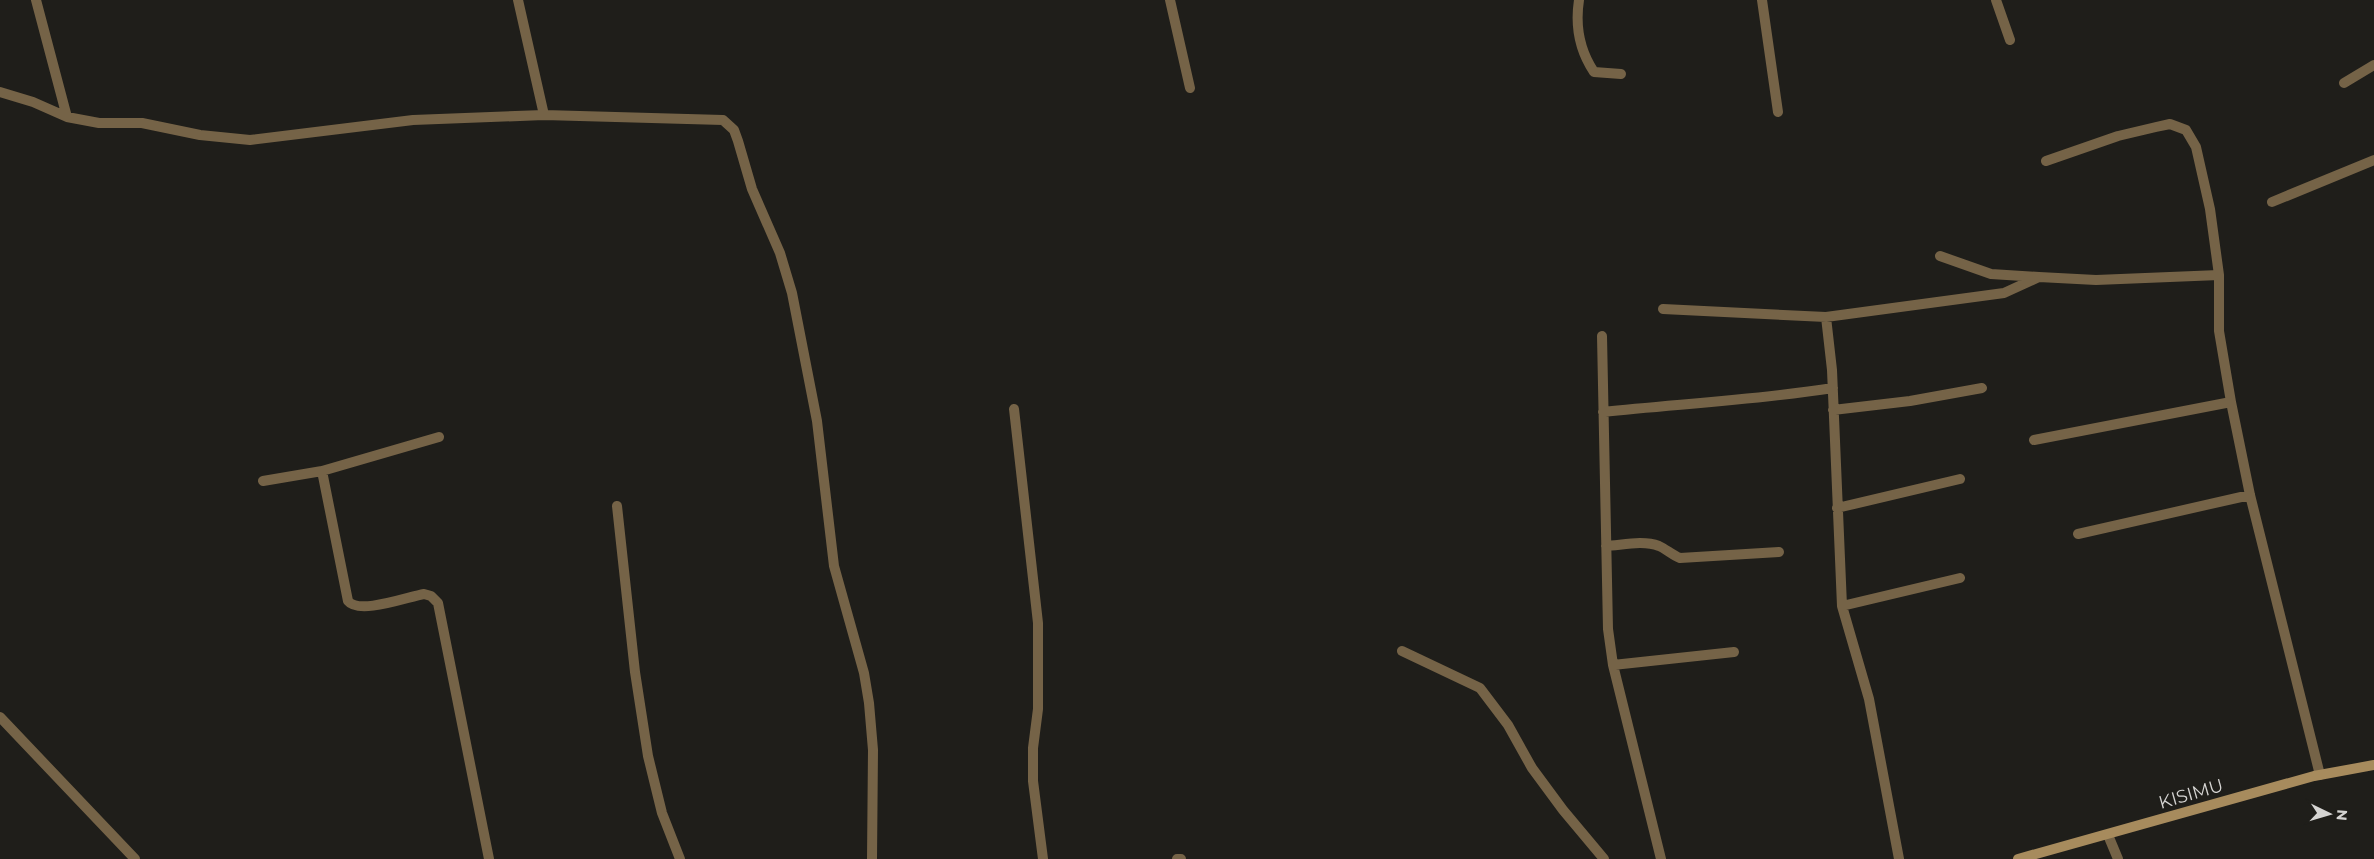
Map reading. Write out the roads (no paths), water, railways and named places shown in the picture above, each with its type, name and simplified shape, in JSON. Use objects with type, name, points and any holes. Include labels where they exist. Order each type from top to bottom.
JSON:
[{"type":"street","points":[[36,0],[67,118]]},
{"type":"street","points":[[518,0],[544,115]]},
{"type":"street","points":[[1170,0],[1190,88]]},
{"type":"street","points":[[1579,0],[1577,17],[1584,57],[1594,72],[1621,74]]},
{"type":"street","points":[[1762,0],[1778,112]]},
{"type":"street","points":[[1996,0],[2010,40]]},
{"type":"street","points":[[2344,83],[2374,65]]},
{"type":"street","points":[[0,92],[33,102],[67,118],[99,122],[142,123],[200,134],[250,140],[413,120],[544,115],[712,118],[723,120],[734,130],[752,189],[780,253],[792,293],[817,421],[834,566],[864,673],[869,703],[873,750],[872,859]]},
{"type":"street","points":[[2046,161],[2118,136],[2170,124],[2186,130],[2196,147],[2210,209],[2218,276],[2219,331],[2231,402],[2250,495],[2320,775]]},
{"type":"street","points":[[2272,202],[2374,160]]},
{"type":"street","points":[[1940,256],[1991,274],[2096,280],[2218,276]]},
{"type":"street","points":[[1663,310],[1826,317],[2004,293],[2039,277]]},
{"type":"street","points":[[1826,317],[1832,388],[1842,606],[1868,699],[1899,859]]},
{"type":"street","points":[[1602,336],[1608,629],[1613,665],[1661,859]]},
{"type":"street","points":[[1603,412],[1698,402],[1784,396],[1832,388]]},
{"type":"street","points":[[1833,410],[1910,401],[1982,388]]},
{"type":"street","points":[[2034,440],[2231,402]]},
{"type":"street","points":[[1014,409],[1038,623],[1038,709],[1033,748],[1033,781],[1043,859]]},
{"type":"street","points":[[263,481],[322,471],[439,437]]},
{"type":"street","points":[[322,471],[348,601],[351,604],[364,608],[424,594],[431,596],[438,603],[489,859]]},
{"type":"street","points":[[1837,508],[1960,480]]},
{"type":"street","points":[[2078,534],[2250,495]]},
{"type":"street","points":[[617,506],[635,672],[648,756],[662,813],[680,859]]},
{"type":"street","points":[[1606,546],[1644,543],[1660,546],[1669,554],[1680,558],[1779,552]]},
{"type":"street","points":[[1842,606],[1960,578]]},
{"type":"street","points":[[1402,651],[1480,688],[1508,725],[1532,768],[1562,810],[1604,859]]},
{"type":"street","points":[[1613,665],[1734,652]]},
{"type":"street","points":[[0,717],[135,859]]},
{"type":"street","name":"KISIMU","points":[[2018,859],[2320,775],[2374,765]]},
{"type":"street","points":[[2108,835],[2118,859]]}]
